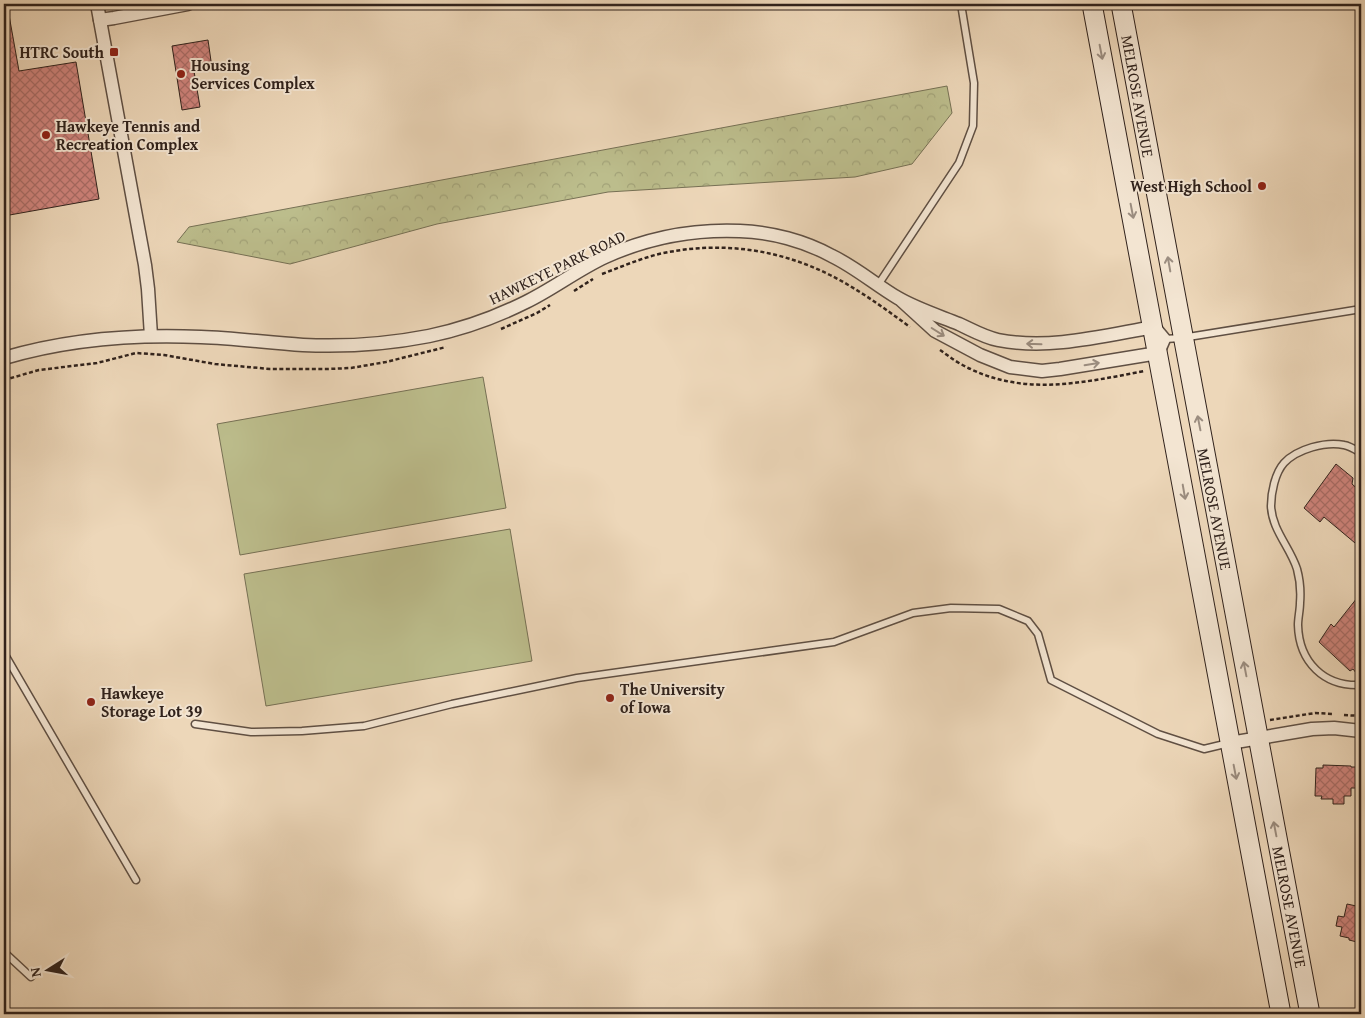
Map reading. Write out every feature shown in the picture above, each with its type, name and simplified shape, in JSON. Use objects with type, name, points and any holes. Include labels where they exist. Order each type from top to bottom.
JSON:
[{"type":"main road","name":"MELROSE AVENUE","points":[[1092,4],[1159,340],[1230,743],[1281,1014]]},
{"type":"main road","name":"MELROSE AVENUE","points":[[1121,4],[1310,1014]]},
{"type":"street","points":[[97,4],[143,256],[148,290],[150,336]]},
{"type":"street","points":[[100,20],[188,4]]},
{"type":"street","name":"HAWKEYE PARK ROAD","points":[[4,358],[82,341],[150,336],[203,337],[306,345],[358,345],[431,336],[487,319],[527,302],[602,258],[629,247],[659,238],[712,231],[742,231],[767,234],[797,242],[833,256],[901,300],[935,331],[980,355],[1010,367],[1042,371],[1060,369],[1159,340]]},
{"type":"street","name":"HAWKEYE PARK ROAD","points":[[901,300],[995,340],[1033,344],[1159,340]]},
{"type":"street","points":[[1230,743],[1312,729],[1361,730]]},
{"type":"lane","points":[[878,285],[959,163],[973,126],[974,83],[961,4]]},
{"type":"lane","points":[[1159,340],[1182,338],[1361,309]]},
{"type":"lane","points":[[1361,453],[1344,445],[1323,444],[1307,448],[1292,456],[1283,464],[1276,477],[1271,507],[1274,522],[1297,569],[1301,588],[1298,623],[1299,640],[1304,653],[1311,665],[1324,677],[1336,683],[1352,686],[1361,685]]},
{"type":"lane","points":[[195,724],[251,732],[302,731],[364,726],[452,704],[576,678],[834,642],[913,613],[961,608],[999,609],[1028,621],[1038,634],[1051,680],[1158,734],[1204,749],[1230,743]]},
{"type":"lane","points":[[4,653],[136,880]]},
{"type":"lane","points":[[4,952],[31,977]]},
{"type":"path","points":[[568,294],[600,275],[658,254],[709,247],[734,248],[760,251],[785,257],[830,274],[912,328]]},
{"type":"path","points":[[499,329],[553,304]]},
{"type":"path","points":[[4,380],[39,370],[96,363],[136,353],[164,355],[215,364],[270,369],[328,369],[351,368],[386,362],[453,344]]},
{"type":"path","points":[[934,345],[957,362],[974,371],[1030,385],[1070,384],[1148,371]]},
{"type":"green space","points":[[947,86],[952,113],[912,164],[855,177],[608,192],[437,224],[290,264],[177,242],[189,227]]},
{"type":"green space","points":[[483,377],[506,508],[240,555],[217,424]]},
{"type":"green space","points":[[510,529],[532,661],[266,706],[244,574]]},
{"type":"building","name":"Hawkeye Tennis and Recreation Complex","points":[[4,15],[9,15],[19,71],[76,62],[99,199],[4,216]]},
{"type":"building","name":"Housing Services Complex","points":[[208,40],[212,68],[194,71],[200,107],[182,110],[172,46]]},
{"type":"building","points":[[1336,464],[1353,478],[1352,484],[1361,492],[1361,548],[1324,517],[1320,522],[1304,508]]},
{"type":"building","points":[[1361,593],[1361,679],[1353,669],[1350,671],[1319,642],[1331,624],[1334,627]]},
{"type":"building","points":[[1323,765],[1358,767],[1358,788],[1351,788],[1351,796],[1344,796],[1344,804],[1333,804],[1333,799],[1321,799],[1322,796],[1315,796],[1316,768],[1323,768]]},
{"type":"building","points":[[1347,904],[1361,907],[1361,943],[1340,936],[1342,927],[1336,926],[1338,916],[1344,917]]},
{"type":"place","name":"HTRC South","points":[[114,52]]},
{"type":"place","name":"Housing Services Complex","points":[[181,74]]},
{"type":"place","name":"Hawkeye Tennis and Recreation Complex","points":[[46,135]]},
{"type":"place","name":"West High School","points":[[1262,186]]},
{"type":"place","name":"The University of Iowa","points":[[610,698]]},
{"type":"place","name":"Hawkeye Storage Lot 39","points":[[91,702]]}]
